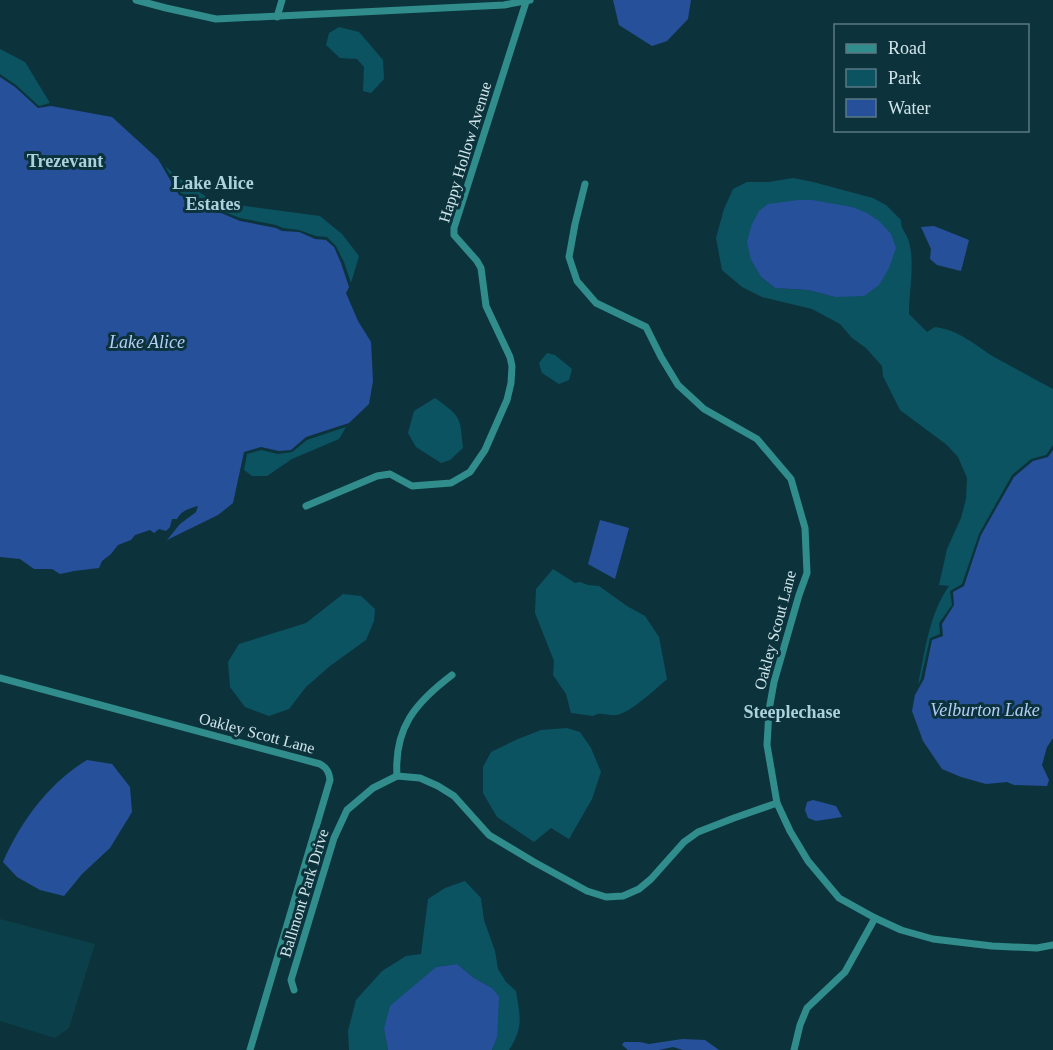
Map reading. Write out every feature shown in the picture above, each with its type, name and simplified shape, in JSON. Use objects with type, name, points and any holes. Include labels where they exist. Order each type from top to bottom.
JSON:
[{"type":"street","points":[[136,0],[216,19],[504,5],[528,1]]},
{"type":"street","points":[[277,17],[282,0]]},
{"type":"street","name":"Happy Hollow Avenue","points":[[306,506],[377,476],[390,474],[412,486],[452,483],[470,472],[485,450],[498,422],[511,383],[510,357],[486,306],[481,268],[454,235],[454,228],[528,1]]},
{"type":"street","name":"Oakley Scout Lane","points":[[585,184],[569,256],[578,281],[596,303],[646,327],[678,386],[704,409],[756,439],[791,479],[805,528],[807,573],[774,682],[769,710],[767,745],[777,803],[808,861],[839,898],[901,930],[933,939],[992,946],[1037,948],[1053,945]]},
{"type":"street","points":[[452,675],[430,692],[409,719],[402,735],[396,760],[397,776],[420,778],[438,786],[454,796],[489,835],[587,891],[606,897],[622,896],[639,890],[684,842],[698,832],[777,803]]},
{"type":"street","name":"Oakley Scott Lane","points":[[0,678],[320,764],[329,772],[330,780],[250,1050]]},
{"type":"street","name":"Ballmont Park Drive","points":[[294,990],[291,983],[294,969],[334,838],[347,810],[373,788],[397,776]]},
{"type":"street","points":[[794,1050],[807,1008],[845,972],[875,918]]},
{"type":"shaded area","points":[[0,919],[95,944],[69,1028],[55,1038],[0,1021]]},
{"type":"green space","points":[[339,27],[359,32],[383,60],[384,79],[371,93],[363,91],[364,67],[357,59],[340,58],[326,45],[329,33]]},
{"type":"green space","points":[[0,49],[25,62],[50,103],[39,106],[0,74]]},
{"type":"green space","points":[[165,166],[205,196],[238,205],[320,216],[342,234],[359,256],[351,283],[336,246],[327,237],[240,218],[214,208],[181,193]]},
{"type":"green space","points":[[793,178],[873,198],[886,205],[901,220],[911,250],[909,314],[927,332],[935,327],[959,335],[1053,389],[1053,445],[1046,455],[1031,459],[1012,475],[979,534],[962,584],[950,591],[952,605],[939,623],[940,634],[930,638],[918,685],[932,621],[949,586],[939,585],[947,549],[961,518],[966,499],[967,478],[958,457],[947,445],[900,410],[883,376],[882,366],[840,324],[812,309],[762,297],[742,287],[722,270],[716,238],[724,209],[733,189],[747,182],[769,182]],"holes":[[[837,205],[852,207],[835,297],[808,290],[775,288],[761,277],[751,260]]]},
{"type":"green space","points":[[547,353],[555,355],[572,369],[569,380],[559,384],[542,373],[539,363]]},
{"type":"green space","points":[[435,398],[458,418],[463,448],[450,460],[441,463],[416,447],[408,433],[414,411]]},
{"type":"green space","points":[[346,427],[339,439],[292,459],[267,476],[252,476],[244,470],[247,454],[261,450],[278,454],[292,452],[307,440]]},
{"type":"green space","points":[[553,569],[575,583],[599,586],[645,616],[659,637],[667,679],[643,700],[622,714],[593,716],[571,713],[566,694],[553,675],[554,661],[535,613],[536,589]]},
{"type":"green space","points":[[343,594],[361,596],[375,609],[374,621],[366,640],[306,687],[289,709],[269,716],[245,707],[230,687],[228,662],[239,644],[306,623]]},
{"type":"green space","points":[[567,728],[580,732],[591,748],[601,772],[592,799],[569,839],[551,828],[534,842],[497,817],[483,793],[483,767],[491,752],[518,739],[541,730]]},
{"type":"green space","points":[[465,881],[481,898],[484,920],[495,951],[498,969],[506,982],[516,991],[520,1021],[514,1042],[509,1050],[492,1050],[497,1036],[492,988],[474,978],[457,964],[436,967],[420,981],[384,1029],[388,1050],[349,1050],[348,1031],[356,1000],[382,971],[406,956],[421,954],[428,899],[445,888]]},
{"type":"water","points":[[613,0],[691,0],[688,19],[667,41],[652,46],[619,25]]},
{"type":"water","name":"Lake Alice","points":[[0,77],[38,108],[51,106],[112,117],[158,159],[179,195],[240,221],[282,231],[299,232],[315,239],[326,240],[334,247],[349,287],[346,293],[358,321],[371,342],[373,381],[369,404],[349,423],[306,437],[291,450],[279,451],[261,447],[244,452],[233,503],[218,515],[167,540],[180,524],[196,512],[198,506],[189,509],[177,519],[172,519],[166,531],[159,529],[154,533],[150,530],[135,535],[131,540],[118,545],[102,561],[99,568],[60,574],[52,569],[34,569],[20,559],[0,557]]},
{"type":"water","points":[[799,200],[852,207],[879,221],[891,234],[896,248],[889,268],[879,285],[864,296],[835,297],[808,290],[775,288],[761,277],[751,260],[747,242],[752,224],[759,211],[768,204]]},
{"type":"water","points":[[934,226],[969,240],[961,271],[937,265],[930,259],[931,249],[921,227]]},
{"type":"water","name":"Velburton Lake","points":[[1053,450],[1053,738],[1047,747],[1042,765],[1049,780],[1047,786],[1014,785],[1007,782],[986,784],[942,769],[923,741],[912,711],[915,695],[924,679],[932,640],[943,636],[942,624],[954,605],[953,592],[964,586],[981,535],[1014,477],[1033,461],[1048,457]]},
{"type":"water","points":[[600,520],[629,528],[615,579],[588,564]]},
{"type":"water","points":[[87,760],[112,764],[130,787],[132,812],[110,848],[82,874],[64,896],[40,890],[17,877],[3,862],[18,832],[38,804],[60,780]]},
{"type":"water","points":[[813,800],[836,806],[842,817],[816,821],[808,818],[805,810],[807,802]]},
{"type":"water","points":[[457,964],[474,978],[492,988],[499,997],[497,1037],[492,1050],[388,1050],[384,1029],[390,1006],[436,967]]},
{"type":"water","points":[[682,1039],[705,1040],[719,1050],[683,1050],[673,1047],[659,1050],[628,1050],[622,1045],[624,1042],[649,1044]]},
{"type":"district","name":"Trezevant","points":[[65,161]]},
{"type":"district","name":"Lake Alice Estates","points":[[213,193]]},
{"type":"district","name":"Steeplechase","points":[[792,712]]}]
